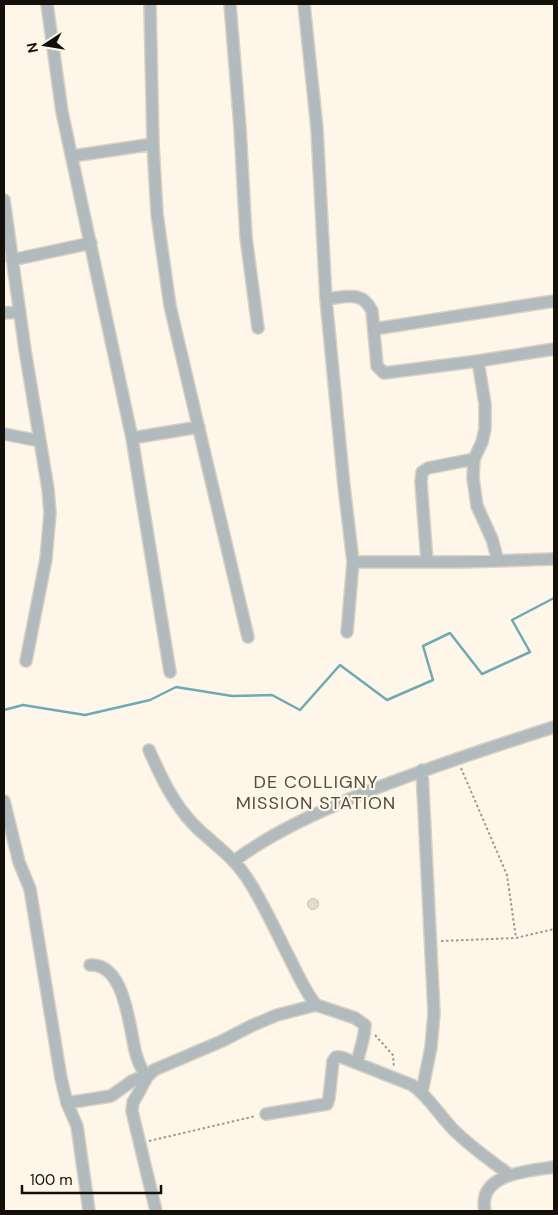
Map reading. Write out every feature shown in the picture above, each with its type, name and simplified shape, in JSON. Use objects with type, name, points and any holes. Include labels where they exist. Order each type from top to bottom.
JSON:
[{"type":"street","points":[[46,4],[62,112],[73,156],[132,438],[170,672]]},
{"type":"street","points":[[150,4],[153,144],[157,214],[170,306],[248,637]]},
{"type":"street","points":[[230,4],[240,128],[245,229],[258,328]]},
{"type":"street","points":[[304,4],[317,129],[326,299],[353,562],[347,632]]},
{"type":"street","points":[[73,156],[153,144]]},
{"type":"street","points":[[4,200],[48,489],[50,524],[46,559],[26,661]]},
{"type":"street","points":[[12,260],[91,243]]},
{"type":"street","points":[[326,299],[355,296],[363,299],[368,304],[372,312],[377,366],[384,373],[554,349]]},
{"type":"street","points":[[374,329],[554,302]]},
{"type":"street","points":[[4,313],[20,312]]},
{"type":"street","points":[[478,361],[485,404],[485,429],[482,442],[474,459],[473,478],[475,498],[492,539],[498,561]]},
{"type":"street","points":[[132,438],[199,427]]},
{"type":"street","points":[[4,434],[40,441]]},
{"type":"street","points":[[427,562],[420,476],[428,468],[474,459]]},
{"type":"street","points":[[353,562],[554,559]]},
{"type":"street","points":[[234,861],[253,846],[324,809],[422,770],[554,727]]},
{"type":"street","points":[[148,750],[181,809],[194,825],[234,861],[247,878],[307,993],[316,1005]]},
{"type":"street","points":[[422,770],[434,1013],[431,1047],[422,1092]]},
{"type":"street","points":[[4,801],[19,862],[30,889],[60,1078],[77,1126],[89,1211]]},
{"type":"street","points":[[90,965],[96,964],[105,968],[120,990],[128,1007],[137,1058],[148,1074]]},
{"type":"street","points":[[68,1103],[111,1096],[132,1081],[222,1041],[259,1022],[277,1015],[316,1005],[355,1018],[365,1025],[357,1063]]},
{"type":"street","points":[[266,1114],[327,1104],[334,1059],[341,1057],[412,1085],[422,1092],[457,1133],[510,1175]]},
{"type":"street","points":[[148,1074],[132,1106],[132,1116],[156,1211]]},
{"type":"street","points":[[485,1211],[484,1198],[492,1184],[510,1175],[554,1167]]},
{"type":"path","points":[[458,758],[507,875],[516,938]]},
{"type":"path","points":[[431,941],[516,938],[554,929]]},
{"type":"path","points":[[365,1025],[393,1055],[395,1078]]},
{"type":"path","points":[[139,1143],[266,1114]]},
{"type":"building","points":[[311,899],[315,899],[318,904],[317,908],[311,909],[308,906],[308,902]]},
{"type":"waterway","points":[[4,710],[23,705],[85,715],[150,700],[176,687],[232,696],[272,695],[300,710],[340,665],[387,700],[433,680],[423,646],[450,633],[482,674],[530,652],[512,620],[554,598]]},
{"type":"district","name":"DE COLLIGNY MISSION STATION","points":[[316,792]]}]
